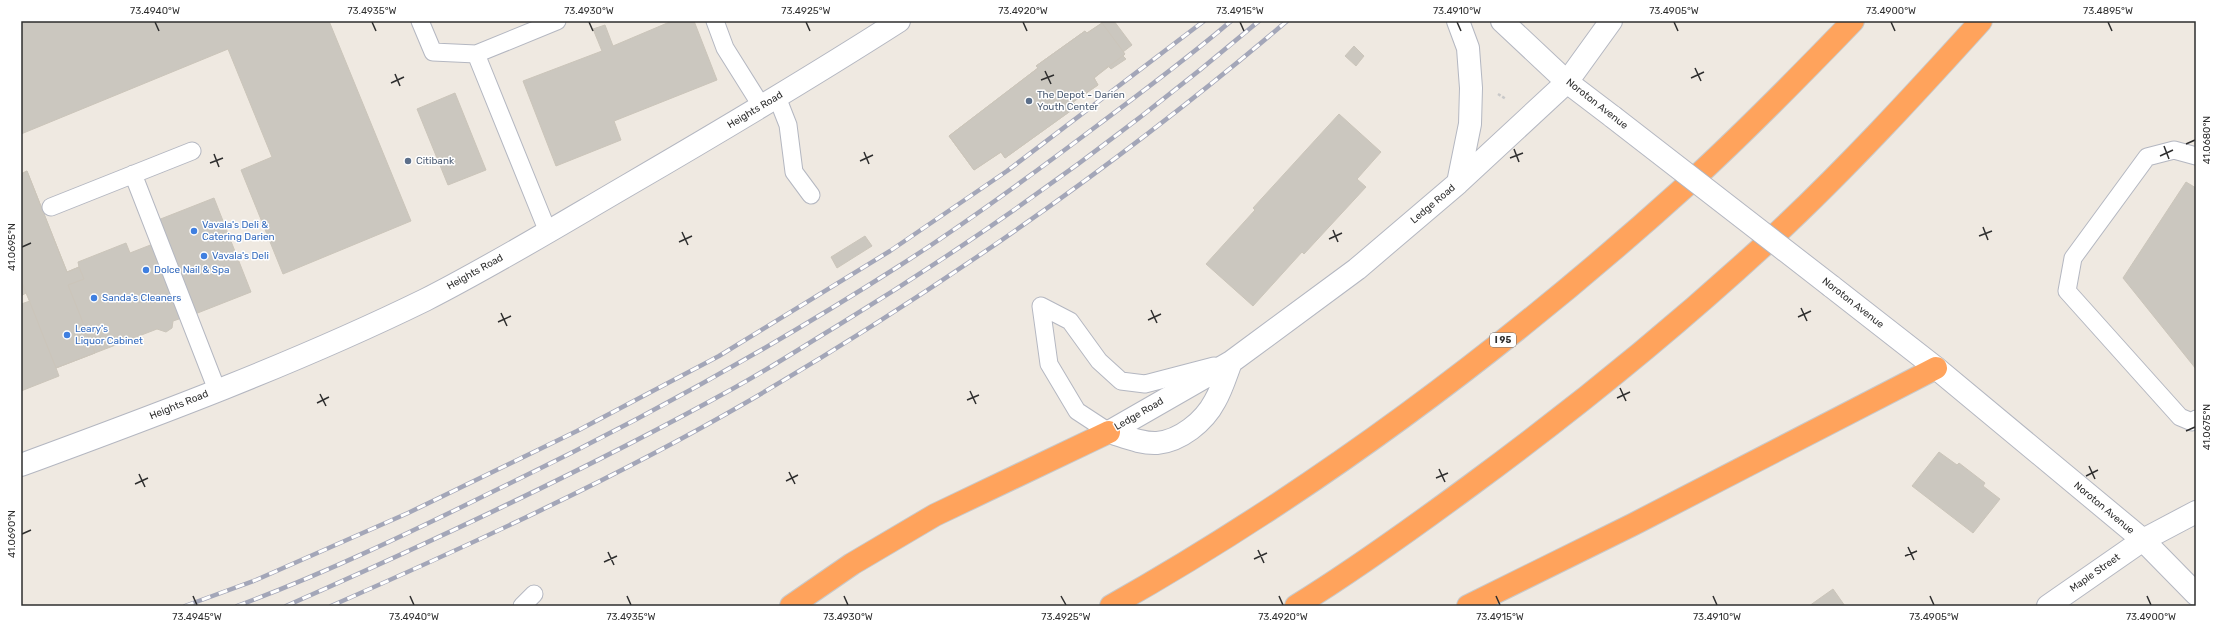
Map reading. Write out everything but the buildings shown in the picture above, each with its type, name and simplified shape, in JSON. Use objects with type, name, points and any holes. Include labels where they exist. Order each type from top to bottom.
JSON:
[{"type":"highway","name":"I 95","points":[[1111,606],[1244,526],[1345,460],[1433,395],[1519,328],[1610,253],[1688,184],[1776,100],[1853,21]]},
{"type":"highway","points":[[1296,606],[1422,521],[1514,453],[1603,383],[1693,307],[1774,236],[1860,150],[1981,21]]},
{"type":"highway","points":[[1468,606],[1634,524],[1936,368]]},
{"type":"highway","points":[[791,606],[852,564],[935,515],[1109,432]]},
{"type":"main road","name":"Heights Road","points":[[21,465],[167,411],[312,350],[425,300],[548,232],[769,102],[899,21]]},
{"type":"main road","points":[[1458,21],[1468,48],[1471,88],[1470,124],[1458,183]]},
{"type":"main road","name":"Noroton Avenue","points":[[1502,21],[1567,82],[1613,116],[1936,368],[2143,540],[2196,594]]},
{"type":"main road","name":"Ledge Road","points":[[1109,432],[1232,362],[1357,269],[1458,183],[1567,82],[1611,21]]},
{"type":"main road","name":"Ledge Road","points":[[1109,432],[1156,443],[1172,439],[1193,428],[1214,402],[1232,362]]},
{"type":"main road","name":"Maple Street","points":[[2048,606],[2143,540],[2196,512]]},
{"type":"lane","points":[[420,21],[433,52],[476,54],[557,21]]},
{"type":"lane","points":[[715,21],[725,48],[788,125],[794,172],[811,196]]},
{"type":"lane","points":[[476,54],[548,232]]},
{"type":"lane","points":[[2196,156],[2174,150],[2147,157],[2073,258],[2067,291],[2180,417],[2192,422],[2196,420]]},
{"type":"lane","points":[[52,206],[192,151]]},
{"type":"lane","points":[[133,174],[216,390]]},
{"type":"lane","points":[[1109,432],[1077,411],[1049,364],[1041,306],[1070,321],[1099,361],[1121,382],[1145,384],[1232,362]]},
{"type":"railway","points":[[185,606],[256,580],[408,513],[577,431],[719,356],[890,251],[1007,171],[1204,21]]},
{"type":"railway","points":[[237,606],[270,594],[429,523],[596,440],[750,357],[850,297],[950,232],[1049,162],[1149,87],[1231,21]]},
{"type":"railway","points":[[286,606],[456,529],[568,475],[679,418],[773,366],[892,292],[1054,182],[1209,63],[1259,21]]},
{"type":"railway","points":[[331,606],[490,535],[646,458],[747,402],[818,360],[888,316],[1025,224],[1158,125],[1287,21]]},
{"type":"place","name":"The Depot - Darien Youth Center","points":[[1029,101]]},
{"type":"place","name":"Citibank","points":[[408,161]]},
{"type":"place","name":"Vavala's Deli & Catering Darien","points":[[194,231]]},
{"type":"place","name":"Vavala's Deli","points":[[204,256]]},
{"type":"place","name":"Dolce Nail & Spa","points":[[146,270]]},
{"type":"place","name":"Sanda's Cleaners","points":[[94,298]]},
{"type":"place","name":"Leary's Liquor Cabinet","points":[[67,335]]}]
